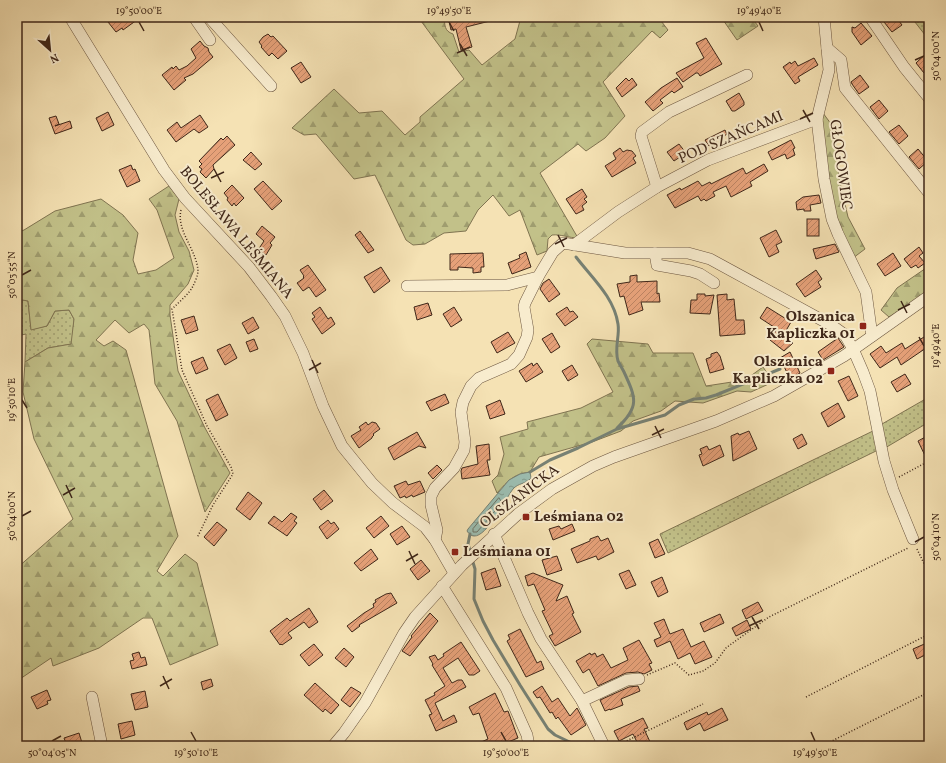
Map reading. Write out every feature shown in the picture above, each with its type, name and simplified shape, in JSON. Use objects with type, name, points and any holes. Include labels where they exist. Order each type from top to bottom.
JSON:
[{"type":"street","name":"BOLESŁAWA LEŚMIANA","points":[[70,17],[164,170],[185,198],[249,267],[285,316],[303,353],[323,406],[342,446],[372,483],[394,503],[425,527],[435,540],[454,573]]},
{"type":"street","points":[[194,17],[210,40]]},
{"type":"street","points":[[208,17],[271,86]]},
{"type":"street","name":"GŁOGOWIEC","points":[[824,17],[830,70],[817,119],[824,179],[832,218],[838,234],[866,292],[872,336]]},
{"type":"street","points":[[870,17],[904,67],[929,98]]},
{"type":"street","points":[[827,48],[841,60],[845,88],[929,193]]},
{"type":"street","points":[[658,187],[641,136],[642,132],[669,112],[747,75]]},
{"type":"street","name":"POD SZAŃCAMI","points":[[574,245],[618,212],[658,187],[708,160],[817,119]]},
{"type":"street","points":[[435,540],[437,530],[431,504],[431,496],[432,492],[454,468],[464,450],[465,442],[461,412],[463,402],[471,386],[485,375],[511,364],[519,355],[527,337],[528,330],[524,308],[525,302],[553,252],[563,243],[625,253],[688,253],[710,259],[830,325],[845,335],[853,349],[870,391],[884,461],[914,542]]},
{"type":"street","points":[[655,253],[657,265],[691,271],[700,274],[714,283]]},
{"type":"street","points":[[407,286],[507,285],[538,277]]},
{"type":"street","name":"OLSZANICKA","points":[[333,746],[365,703],[404,632],[415,617],[475,552],[518,514],[552,489],[593,466],[614,457],[716,421],[774,396],[853,349],[929,296]]},
{"type":"street","points":[[494,534],[528,613],[541,639],[582,701],[604,746]]},
{"type":"street","points":[[442,586],[506,688],[525,729],[529,746]]},
{"type":"street","points":[[582,701],[627,680],[639,679]]},
{"type":"street","points":[[92,697],[102,746]]},
{"type":"path","points":[[185,198],[179,218],[194,254],[198,273],[192,287],[172,309],[182,370],[204,420],[231,467],[233,474],[213,505],[197,538]]},
{"type":"path","points":[[891,482],[929,461]]},
{"type":"path","points":[[639,679],[675,663],[690,675],[703,671],[715,663],[726,648],[769,617],[914,542],[929,574]]},
{"type":"path","points":[[806,697],[929,634]]},
{"type":"path","points":[[822,746],[929,692]]},
{"type":"path","points":[[616,746],[703,704]]},
{"type":"green space","points":[[418,17],[444,17],[446,27],[450,33],[453,34],[459,52],[469,50],[482,65],[515,39],[521,17],[658,17],[668,30],[660,38],[652,31],[603,82],[625,116],[605,138],[586,151],[578,144],[540,173],[578,238],[552,235],[548,239],[547,251],[537,255],[520,210],[509,216],[493,195],[478,210],[466,231],[444,233],[425,244],[413,245],[406,240],[375,175],[354,179],[316,134],[304,135],[292,128],[334,89],[359,113],[382,111],[405,135],[420,122],[420,117],[464,79]]},
{"type":"green space","points":[[721,17],[751,17],[758,26],[737,40]]},
{"type":"green space","points":[[911,17],[929,17],[929,40]]},
{"type":"green space","points":[[823,113],[834,128],[839,178],[848,217],[865,249],[853,258],[830,224],[813,123]]},
{"type":"green space","points":[[169,186],[179,199],[175,215],[179,232],[189,251],[194,270],[188,284],[170,305],[170,315],[178,371],[205,428],[230,473],[205,512],[177,421],[155,384],[149,330],[144,324],[129,333],[115,320],[96,340],[104,346],[113,341],[126,350],[178,536],[157,571],[163,576],[185,554],[197,563],[218,645],[170,665],[152,618],[143,618],[99,648],[53,666],[51,658],[17,681],[17,568],[73,519],[34,439],[23,392],[25,362],[48,348],[71,344],[74,319],[69,310],[55,311],[47,326],[31,330],[28,301],[17,299],[17,233],[55,211],[101,199],[123,215],[138,233],[133,260],[138,274],[156,270],[174,258],[157,210],[149,199]]},
{"type":"green space","points":[[929,266],[929,291],[889,317],[881,310],[897,288]]},
{"type":"green space","points":[[17,299],[28,301],[31,329],[47,326],[55,311],[69,310],[74,319],[72,344],[48,348],[25,362],[26,334],[17,336]]},
{"type":"green space","points":[[592,339],[648,344],[653,353],[693,353],[706,386],[745,380],[763,367],[773,382],[751,392],[737,391],[703,403],[675,401],[661,411],[633,421],[621,431],[592,442],[539,457],[530,472],[515,476],[497,493],[492,481],[498,475],[504,454],[500,437],[528,429],[527,422],[581,408],[613,392],[587,344]]},
{"type":"green space","points":[[929,397],[929,422],[885,448],[882,424]]},
{"type":"green space","points":[[875,430],[878,450],[668,553],[660,534]]},
{"type":"water","points":[[530,472],[531,478],[513,489],[485,530],[479,535],[472,536],[469,534],[467,531],[468,529],[509,480],[520,474]]},
{"type":"building","points":[[114,17],[141,17],[123,30],[122,28],[116,32],[108,22]]},
{"type":"building","points":[[448,17],[493,17],[494,20],[466,27],[472,47],[461,50],[456,29],[451,30]]},
{"type":"building","points":[[880,17],[896,17],[902,25],[892,32]]},
{"type":"building","points":[[861,23],[872,36],[861,45],[852,32],[852,27],[855,28]]},
{"type":"building","points":[[268,34],[271,37],[273,36],[287,51],[278,59],[272,53],[269,56],[261,47],[262,46],[259,42]]},
{"type":"building","points":[[706,38],[722,64],[700,76],[696,73],[683,82],[676,73],[704,58],[696,43]]},
{"type":"building","points":[[200,41],[208,48],[213,57],[193,74],[184,78],[186,80],[174,90],[162,75],[172,67],[173,69],[176,66],[179,70],[187,66],[196,58],[191,49]]},
{"type":"building","points":[[929,51],[929,70],[924,73],[916,63]]},
{"type":"building","points":[[814,58],[818,65],[798,77],[800,81],[795,84],[783,67],[790,62],[791,64],[795,61],[798,66]]},
{"type":"building","points":[[301,62],[311,77],[301,83],[291,68]]},
{"type":"building","points":[[860,75],[869,87],[859,94],[851,82]]},
{"type":"building","points":[[626,78],[629,81],[632,78],[637,85],[622,97],[616,88]]},
{"type":"building","points":[[677,78],[683,87],[674,93],[672,91],[660,100],[663,103],[653,111],[645,102],[661,88]]},
{"type":"building","points":[[739,93],[744,105],[735,111],[732,111],[726,101]]},
{"type":"building","points":[[879,100],[888,111],[879,119],[870,107]]},
{"type":"building","points":[[108,112],[114,125],[102,131],[96,118]]},
{"type":"building","points":[[200,115],[208,127],[199,133],[194,129],[176,142],[167,130],[177,122],[181,128]]},
{"type":"building","points":[[56,116],[59,124],[55,126],[70,121],[72,128],[55,134],[49,118]]},
{"type":"building","points":[[899,125],[908,136],[899,144],[889,132]]},
{"type":"building","points":[[725,130],[727,134],[709,146],[705,140]]},
{"type":"building","points":[[227,136],[235,145],[213,165],[214,169],[206,178],[200,172],[202,169],[199,167],[202,164],[199,161],[221,138],[223,140]]},
{"type":"building","points":[[791,140],[795,148],[793,149],[795,155],[787,159],[785,154],[772,160],[768,152]]},
{"type":"building","points":[[679,144],[686,153],[674,161],[667,152]]},
{"type":"building","points":[[620,148],[623,152],[627,150],[632,151],[636,156],[633,158],[636,163],[612,177],[605,166],[616,159],[613,153]]},
{"type":"building","points":[[918,149],[928,161],[919,169],[909,157]]},
{"type":"building","points":[[251,152],[262,164],[255,170],[243,160]]},
{"type":"building","points":[[764,164],[768,171],[750,182],[752,186],[731,197],[726,186],[713,192],[715,196],[706,201],[704,199],[701,201],[698,196],[675,208],[667,195],[680,188],[681,190],[698,181],[702,186],[710,182],[711,184],[743,168],[746,174]]},
{"type":"building","points":[[131,165],[133,170],[135,169],[140,181],[127,187],[119,170]]},
{"type":"building","points":[[263,181],[282,201],[272,210],[254,189]]},
{"type":"building","points":[[232,185],[244,198],[236,206],[234,203],[232,206],[224,193]]},
{"type":"building","points":[[582,189],[587,197],[584,199],[587,202],[582,206],[584,210],[576,214],[566,199]]},
{"type":"building","points":[[819,195],[821,203],[810,205],[811,211],[804,211],[804,209],[797,210],[796,202],[803,197]]},
{"type":"building","points":[[807,219],[819,219],[819,236],[807,236]]},
{"type":"building","points":[[262,226],[275,237],[270,243],[272,245],[266,255],[258,250],[264,241],[256,234]]},
{"type":"building","points":[[776,230],[782,242],[776,245],[779,252],[769,257],[760,238]]},
{"type":"building","points":[[360,231],[374,250],[368,253],[355,235]]},
{"type":"building","points":[[835,244],[839,252],[816,259],[813,249]]},
{"type":"building","points":[[919,247],[923,253],[919,256],[925,263],[918,268],[916,265],[911,268],[904,259]]},
{"type":"building","points":[[526,252],[531,267],[512,274],[508,263],[520,258],[519,255]]},
{"type":"building","points":[[483,253],[484,267],[481,267],[481,272],[473,273],[473,268],[458,267],[458,270],[450,270],[450,254]]},
{"type":"building","points":[[893,253],[901,266],[885,276],[877,264]]},
{"type":"building","points":[[308,265],[326,290],[316,297],[309,287],[303,291],[297,283],[304,278],[300,270]]},
{"type":"building","points":[[381,267],[390,281],[374,293],[364,277]]},
{"type":"building","points":[[816,270],[822,279],[818,282],[821,287],[805,297],[796,284]]},
{"type":"building","points":[[637,275],[637,282],[657,281],[657,294],[659,293],[660,302],[641,302],[643,310],[629,315],[624,296],[620,297],[617,284],[630,282],[630,276]]},
{"type":"building","points":[[549,279],[560,294],[549,302],[540,289],[543,283]]},
{"type":"building","points":[[697,294],[705,294],[705,296],[714,295],[710,314],[690,313],[691,300],[697,300]]},
{"type":"building","points":[[727,294],[727,300],[734,299],[736,320],[744,320],[745,334],[720,336],[717,295]]},
{"type":"building","points":[[428,303],[432,315],[417,320],[414,307]]},
{"type":"building","points":[[320,307],[328,319],[331,317],[335,324],[322,334],[312,319],[315,317],[312,313]]},
{"type":"building","points":[[454,307],[462,320],[451,327],[443,314]]},
{"type":"building","points":[[567,307],[570,312],[573,311],[578,317],[565,326],[556,314]]},
{"type":"building","points":[[767,307],[791,322],[784,334],[793,343],[784,351],[770,340],[777,329],[760,318]]},
{"type":"building","points":[[194,316],[198,330],[186,334],[181,320]]},
{"type":"building","points":[[253,317],[259,328],[248,334],[242,323]]},
{"type":"building","points":[[508,332],[515,343],[497,353],[491,342]]},
{"type":"building","points":[[552,333],[560,347],[551,353],[542,339]]},
{"type":"building","points":[[924,337],[929,346],[901,365],[897,357],[880,368],[870,354],[881,346],[886,353],[902,343],[905,349]]},
{"type":"building","points":[[838,338],[844,347],[823,360],[818,352]]},
{"type":"building","points":[[254,339],[258,349],[250,352],[246,342]]},
{"type":"building","points":[[230,344],[237,358],[225,365],[217,350]]},
{"type":"building","points":[[717,352],[720,356],[724,369],[710,373],[706,359],[711,357],[711,354]]},
{"type":"building","points":[[790,352],[800,373],[790,379],[780,358]]},
{"type":"building","points":[[203,357],[208,369],[196,374],[191,362]]},
{"type":"building","points":[[532,363],[533,366],[537,363],[543,372],[526,382],[519,371]]},
{"type":"building","points":[[572,365],[578,375],[568,381],[562,371]]},
{"type":"building","points":[[905,374],[911,384],[897,392],[891,382]]},
{"type":"building","points":[[849,376],[858,396],[848,401],[838,381]]},
{"type":"building","points":[[218,394],[228,415],[216,421],[206,400]]},
{"type":"building","points":[[445,394],[449,403],[431,411],[426,402]]},
{"type":"building","points":[[500,400],[505,414],[490,419],[486,406]]},
{"type":"building","points":[[838,403],[845,417],[828,427],[821,413]]},
{"type":"building","points":[[366,422],[368,425],[372,422],[376,423],[380,429],[373,434],[374,435],[372,438],[359,448],[351,436],[361,430],[359,427]]},
{"type":"building","points":[[749,431],[757,449],[733,461],[731,436]]},
{"type":"building","points":[[417,432],[426,448],[419,446],[394,460],[388,448]]},
{"type":"building","points":[[802,434],[807,444],[798,449],[793,439]]},
{"type":"building","points":[[929,435],[929,464],[918,441]]},
{"type":"building","points":[[489,444],[490,460],[487,460],[490,475],[462,479],[462,468],[478,464],[476,446]]},
{"type":"building","points":[[720,445],[724,456],[703,466],[699,455],[702,454],[700,449],[707,446],[709,450]]},
{"type":"building","points":[[437,465],[442,470],[433,479],[428,473]]},
{"type":"building","points":[[406,481],[408,485],[420,481],[425,492],[413,497],[412,495],[406,498],[405,496],[400,498],[394,486]]},
{"type":"building","points":[[324,490],[333,501],[321,510],[313,499]]},
{"type":"building","points":[[248,492],[262,503],[250,520],[236,509]]},
{"type":"building","points":[[291,513],[297,517],[294,521],[297,523],[287,536],[268,523],[274,516],[282,522]]},
{"type":"building","points":[[381,516],[389,526],[374,538],[366,528]]},
{"type":"building","points":[[328,520],[331,524],[334,522],[339,529],[327,539],[319,527]]},
{"type":"building","points":[[217,522],[227,530],[214,546],[204,537]]},
{"type":"building","points":[[572,524],[575,531],[553,540],[549,529],[559,526],[561,529]]},
{"type":"building","points":[[402,526],[410,537],[397,545],[390,534]]},
{"type":"building","points":[[598,536],[601,541],[608,538],[614,552],[598,560],[596,556],[577,563],[571,549]]},
{"type":"building","points":[[658,539],[665,554],[655,558],[649,543]]},
{"type":"building","points":[[371,549],[378,559],[361,571],[354,563]]},
{"type":"building","points":[[557,556],[562,570],[547,575],[542,560]]},
{"type":"building","points":[[421,560],[430,571],[418,580],[410,569]]},
{"type":"building","points":[[495,568],[501,586],[486,590],[481,573]]},
{"type":"building","points":[[629,570],[636,585],[626,589],[619,574]]},
{"type":"building","points":[[533,573],[563,585],[556,601],[567,596],[574,613],[572,614],[581,632],[555,646],[549,636],[553,634],[542,611],[545,610],[534,584],[528,586],[525,576]]},
{"type":"building","points":[[662,577],[668,592],[658,597],[651,582]]},
{"type":"building","points":[[391,593],[397,603],[359,625],[360,626],[352,632],[347,626],[374,607],[373,604],[376,602],[375,600]]},
{"type":"building","points":[[758,602],[763,611],[746,619],[742,610]]},
{"type":"building","points":[[309,608],[318,622],[309,628],[304,622],[288,633],[292,638],[280,645],[270,631],[287,618],[290,621]]},
{"type":"building","points":[[430,613],[438,621],[410,656],[402,651],[412,637],[411,636]]},
{"type":"building","points":[[720,614],[724,623],[704,632],[700,623]]},
{"type":"building","points":[[664,619],[670,634],[683,629],[691,647],[704,641],[712,657],[695,664],[690,653],[678,659],[670,641],[657,647],[654,640],[661,637],[654,623]]},
{"type":"building","points":[[747,620],[751,629],[736,636],[732,628]]},
{"type":"building","points":[[520,629],[537,663],[541,661],[544,669],[526,677],[507,641],[510,639],[508,635]]},
{"type":"building","points":[[639,640],[652,663],[649,664],[652,670],[644,674],[638,672],[626,673],[598,686],[589,669],[583,673],[576,661],[590,653],[591,655],[595,653],[597,657],[603,654],[611,668],[628,660],[623,648]]},
{"type":"building","points":[[461,642],[480,671],[474,675],[469,675],[458,658],[443,668],[452,683],[462,680],[466,687],[435,703],[443,721],[454,715],[457,722],[436,731],[429,715],[432,714],[425,700],[435,695],[434,693],[445,686],[432,665],[433,664],[429,657],[435,655],[438,660],[444,656],[443,654]]},
{"type":"building","points":[[929,642],[929,653],[917,659],[913,649]]},
{"type":"building","points":[[314,644],[323,655],[309,666],[300,655]]},
{"type":"building","points":[[344,648],[354,657],[346,667],[335,658]]},
{"type":"building","points":[[139,652],[141,658],[145,657],[147,665],[132,669],[130,661],[134,660],[132,654]]},
{"type":"building","points":[[211,679],[213,686],[203,690],[201,682]]},
{"type":"building","points":[[315,683],[339,705],[331,714],[325,709],[323,712],[304,695]]},
{"type":"building","points":[[542,686],[552,702],[558,698],[570,716],[577,708],[586,725],[571,735],[558,717],[556,719],[552,712],[550,713],[540,697],[537,698],[533,692]]},
{"type":"building","points":[[638,686],[640,691],[621,699],[623,705],[605,711],[600,700],[629,687]]},
{"type":"building","points":[[351,687],[361,693],[350,707],[341,700]]},
{"type":"building","points":[[47,690],[51,700],[47,701],[48,704],[37,709],[31,697]]},
{"type":"building","points":[[145,691],[148,707],[135,710],[131,694]]},
{"type":"building","points":[[495,693],[504,712],[508,711],[518,738],[498,746],[472,746],[488,739],[479,713],[473,715],[469,707]]},
{"type":"building","points":[[722,708],[728,720],[704,731],[700,723],[687,730],[684,723],[685,722],[707,712],[708,715]]},
{"type":"building","points":[[643,718],[648,728],[644,729],[652,746],[639,746],[633,734],[619,741],[614,731]]},
{"type":"building","points":[[132,721],[135,735],[121,739],[118,724]]},
{"type":"building","points":[[79,733],[83,746],[67,746],[64,738]]},
{"type":"waterway","points":[[576,257],[602,288],[616,314],[618,324],[618,361],[631,389],[634,402],[629,414],[617,428]]},
{"type":"waterway","points":[[530,472],[550,460],[617,429],[665,415],[679,405],[694,399],[716,395],[780,369]]},
{"type":"waterway","points":[[470,534],[468,544],[471,554]]},
{"type":"waterway","points":[[472,559],[475,569],[474,599],[493,640],[548,729],[555,735],[578,746]]},
{"type":"place","name":"Olszanica Kapliczka 01","points":[[863,326]]},
{"type":"place","name":"Olszanica Kapliczka 02","points":[[831,371]]},
{"type":"place","name":"Leśmiana 02","points":[[526,517]]},
{"type":"place","name":"Leśmiana 01","points":[[455,552]]}]
